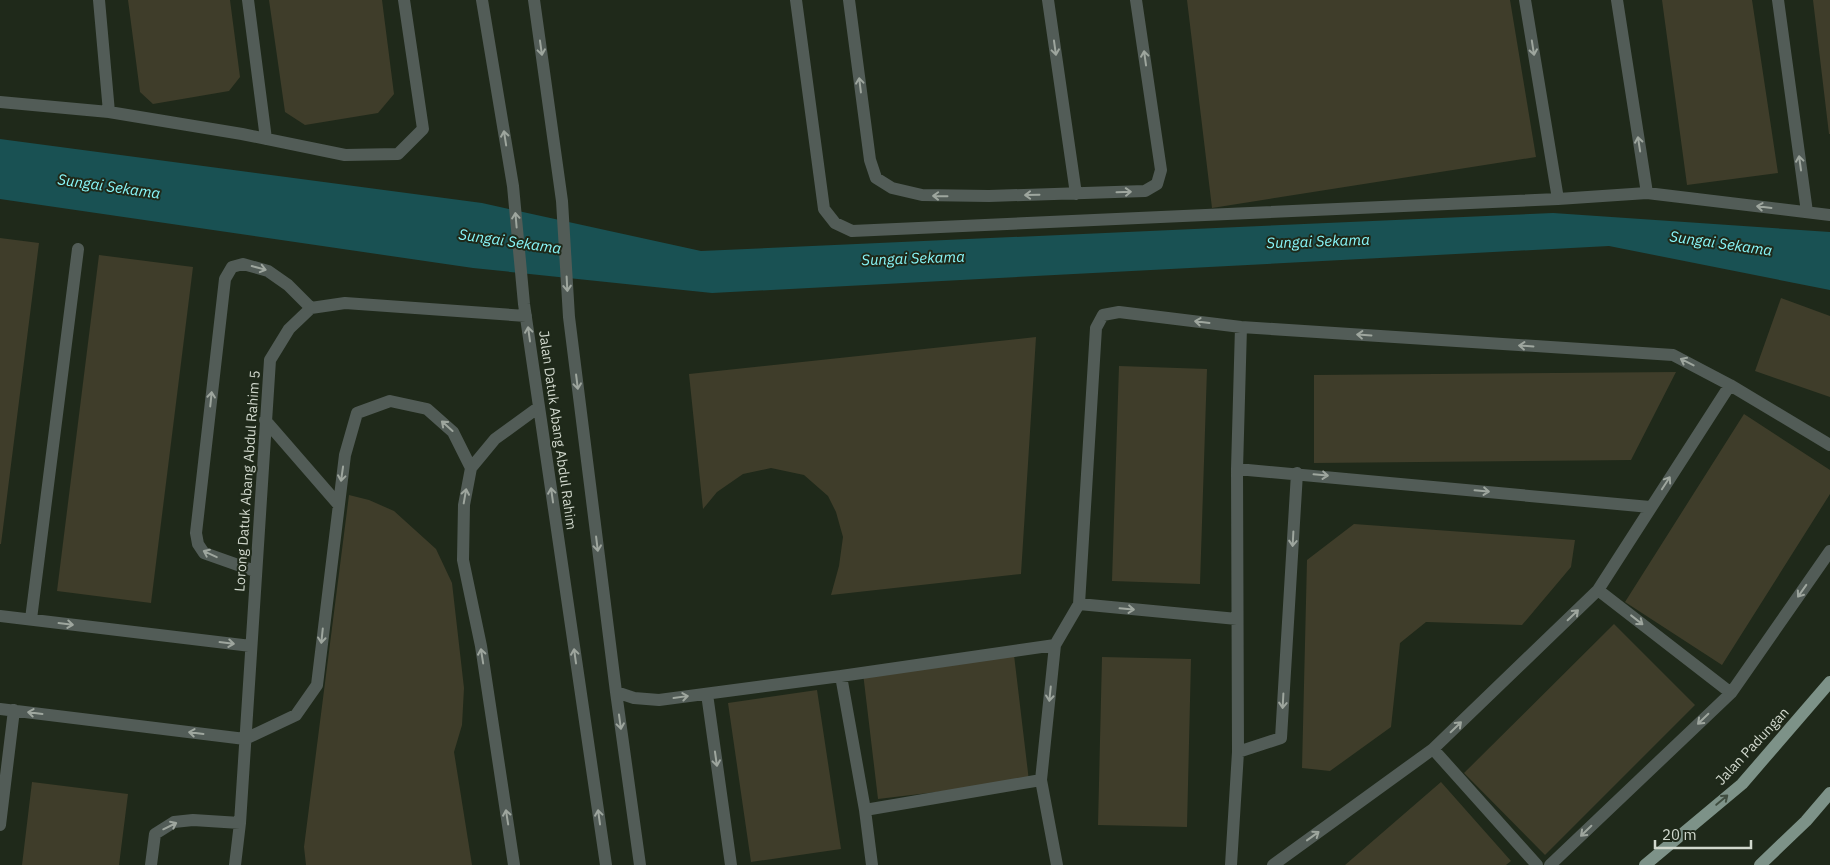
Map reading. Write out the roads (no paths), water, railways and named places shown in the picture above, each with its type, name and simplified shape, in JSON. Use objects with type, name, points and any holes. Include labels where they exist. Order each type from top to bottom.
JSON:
[{"type":"main road","name":"Jalan Padungan","points":[[1644,865],[1742,784],[1830,682]]},
{"type":"main road","points":[[1760,865],[1806,821],[1830,793]]},
{"type":"street","points":[[99,0],[109,112]]},
{"type":"street","points":[[248,0],[266,139]]},
{"type":"street","points":[[0,102],[109,112],[266,139],[344,155],[398,154],[423,129],[404,0]]},
{"type":"street","name":"Jalan Datuk Abang Abdul Rahim","points":[[482,0],[513,186],[525,310],[606,865]]},
{"type":"street","name":"Jalan Datuk Abang Abdul Rahim","points":[[534,0],[562,200],[568,317],[640,865]]},
{"type":"street","points":[[796,0],[824,209],[835,223],[852,231],[1558,199],[1646,193],[1830,215]]},
{"type":"street","points":[[849,0],[870,160],[876,178],[892,188],[922,195],[989,196],[1145,191],[1156,184],[1162,170],[1136,0]]},
{"type":"street","points":[[1048,0],[1076,194]]},
{"type":"street","points":[[1525,0],[1558,199]]},
{"type":"street","points":[[1616,0],[1646,193]]},
{"type":"street","points":[[1778,0],[1807,212]]},
{"type":"street","points":[[32,620],[78,249]]},
{"type":"street","points":[[255,571],[204,553],[198,544],[196,532],[225,279],[232,267],[243,264],[268,270],[288,285],[311,308],[345,303],[525,310]]},
{"type":"street","name":"Lorong Datuk Abang Abdul Rahim 5","points":[[235,865],[240,823],[270,360],[289,329],[311,308]]},
{"type":"street","points":[[1057,865],[1041,780],[1056,645],[1079,604],[1096,328],[1103,315],[1120,312],[1241,327],[1673,355],[1730,385],[1830,444]]},
{"type":"street","points":[[1231,865],[1238,752],[1237,469],[1241,327]]},
{"type":"street","points":[[1273,865],[1433,749],[1598,590],[1730,385]]},
{"type":"street","points":[[0,708],[245,739],[296,715],[317,685],[345,455],[357,413],[390,401],[427,409],[454,432],[470,468]]},
{"type":"street","points":[[514,865],[481,646],[463,560],[464,505],[470,468],[495,439],[539,406]]},
{"type":"street","points":[[265,420],[338,504]]},
{"type":"street","points":[[1237,469],[1297,473],[1650,507]]},
{"type":"street","points":[[1238,752],[1281,738],[1297,473]]},
{"type":"street","points":[[1550,865],[1731,693],[1830,551]]},
{"type":"street","points":[[1598,590],[1731,693]]},
{"type":"street","points":[[1079,604],[1237,619]]},
{"type":"street","points":[[0,616],[251,646]]},
{"type":"street","points":[[616,692],[634,698],[659,700],[1056,645]]},
{"type":"street","points":[[840,676],[865,810],[872,865]]},
{"type":"street","points":[[707,694],[731,865]]},
{"type":"street","points":[[0,825],[14,710]]},
{"type":"street","points":[[1433,749],[1537,865]]},
{"type":"street","points":[[865,810],[1041,780]]},
{"type":"street","points":[[152,865],[155,834],[174,822],[193,820],[240,823]]},
{"type":"water","name":"Sungai Sekama","points":[[0,139],[482,203],[701,251],[1553,213],[1830,232],[1830,290],[1609,246],[712,293],[473,268],[0,199]]}]
